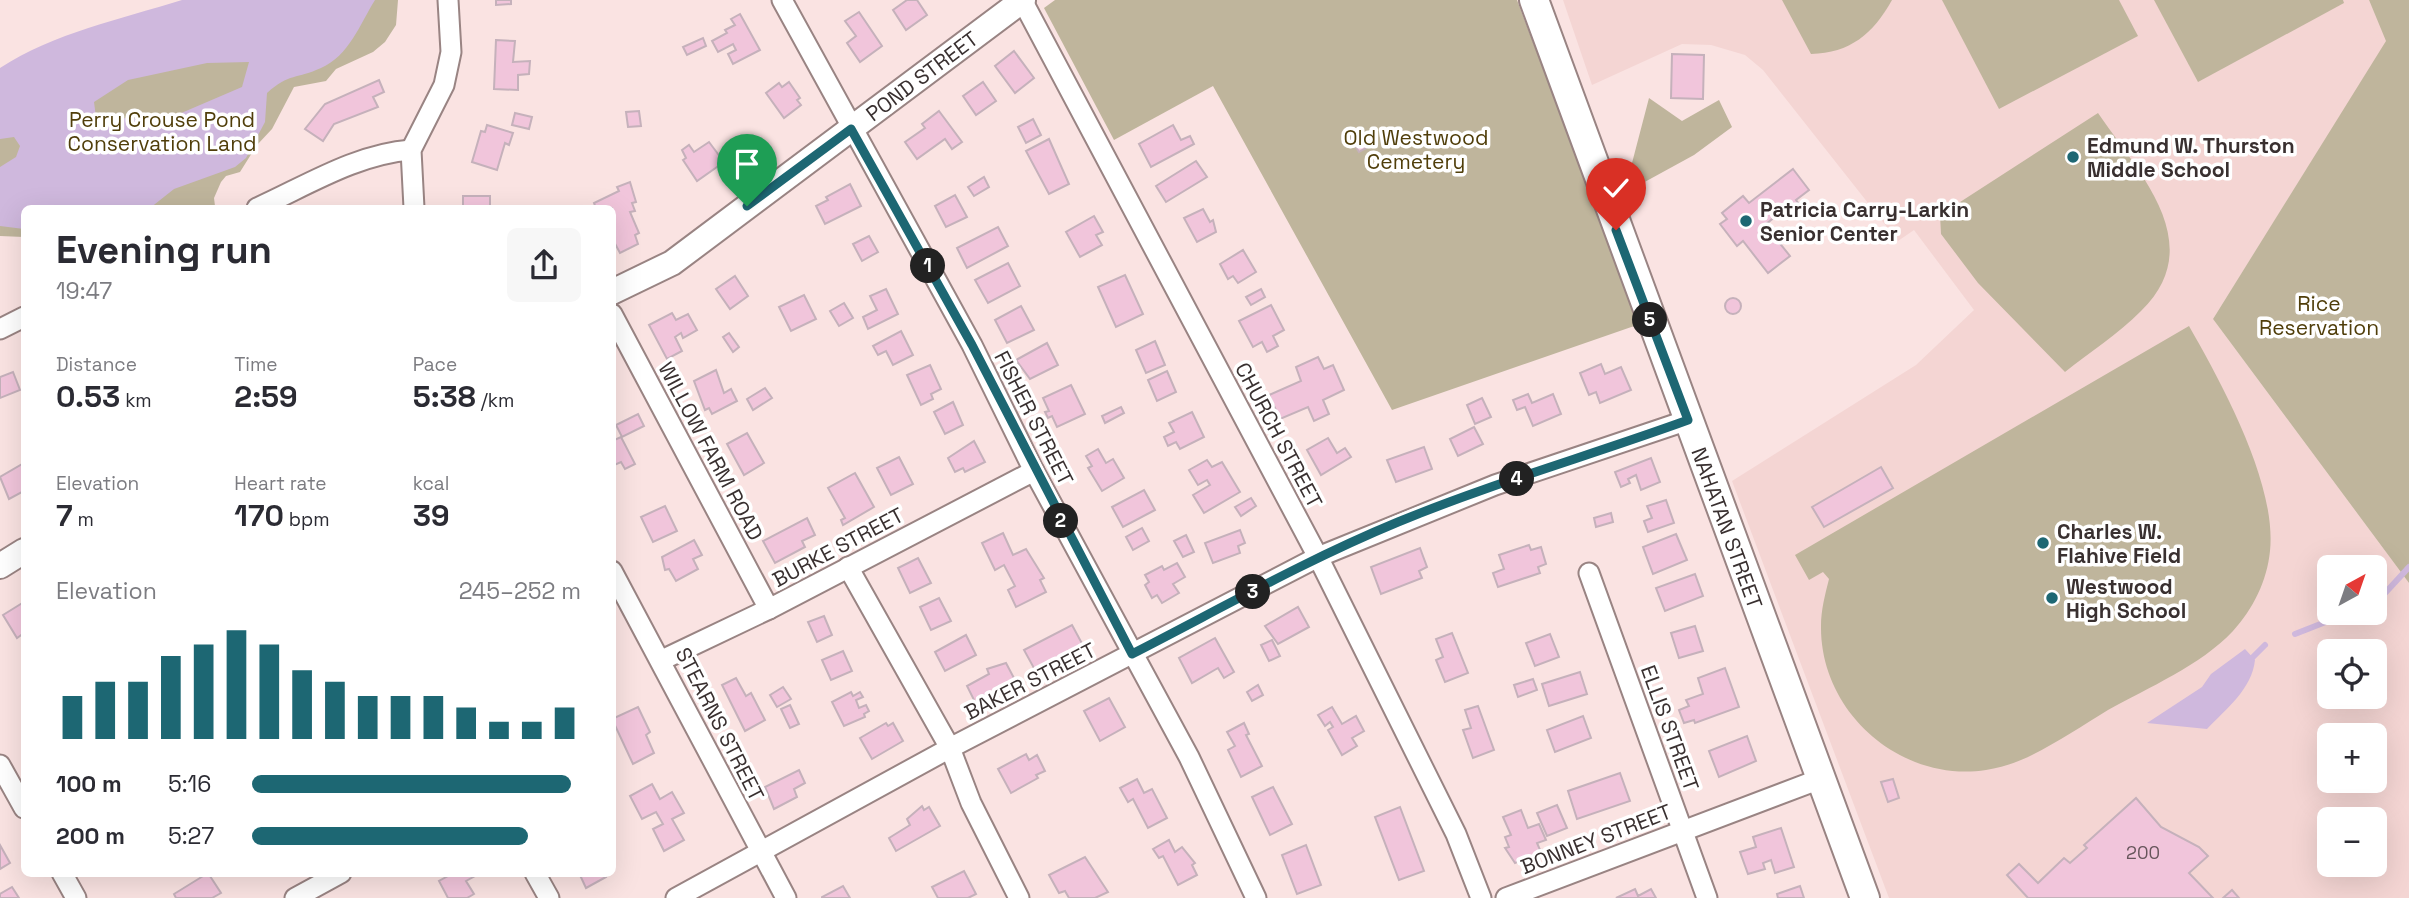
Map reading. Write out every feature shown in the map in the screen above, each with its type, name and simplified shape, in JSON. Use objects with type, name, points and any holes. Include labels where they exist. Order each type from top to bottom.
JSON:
[{"type":"main road","name":"NAHATAN STREET","points":[[1534,0],[1866,898]]},
{"type":"street","points":[[414,205],[411,150],[444,85],[451,52],[448,0]]},
{"type":"street","name":"FISHER STREET","points":[[782,0],[972,345],[1034,471],[1189,757],[1256,898]]},
{"type":"street","name":"POND STREET","points":[[616,290],[672,262],[1022,0]]},
{"type":"street","name":"CHURCH STREET","points":[[1022,0],[1318,557],[1456,834],[1481,898]]},
{"type":"street","points":[[263,205],[363,158],[386,151],[411,150]]},
{"type":"street","points":[[0,329],[21,318]]},
{"type":"street","name":"WILLOW FARM ROAD","points":[[616,322],[769,609]]},
{"type":"street","name":"BAKER STREET","points":[[676,898],[950,748],[1318,557],[1495,485],[1688,420]]},
{"type":"street","name":"BURKE STREET","points":[[662,660],[769,609],[1034,471]]},
{"type":"street","points":[[0,566],[21,553]]},
{"type":"street","points":[[848,566],[950,748],[971,803],[1019,898]]},
{"type":"street","name":"ELLIS STREET","points":[[1589,573],[1707,898]]},
{"type":"street","name":"STEARNS STREET","points":[[616,578],[662,660],[786,898]]},
{"type":"street","points":[[0,765],[21,803]]},
{"type":"street","name":"BONNEY STREET","points":[[1506,898],[1820,779]]},
{"type":"street","points":[[64,877],[76,898]]},
{"type":"street","points":[[300,887],[329,877]]},
{"type":"street","points":[[537,877],[549,898]]},
{"type":"shaded area","name":"Perry Crouse Pond Conservation Land","points":[[182,0],[375,0],[353,38],[331,63],[287,79],[267,93],[265,122],[246,158],[235,167],[174,189],[154,205],[21,205],[21,229],[0,226],[0,167],[16,157],[20,146],[14,137],[0,139],[0,68],[43,45]],"holes":[[[249,62],[242,87],[165,120],[96,117],[94,102],[128,80],[207,63]]]},
{"type":"shaded area","name":"Westwood High School","points":[[1563,0],[2369,0],[2387,41],[2213,319],[2409,583],[2409,898],[1889,898],[1732,481],[1916,365],[1974,310],[1914,230],[1898,241],[1763,70],[1745,55],[1711,45],[1682,44],[1592,85]]},
{"type":"shaded area","points":[[2245,649],[2255,660],[2249,680],[2237,698],[2207,729],[2147,723],[2202,687],[2211,674]]},
{"type":"green space","name":"Perry Crouse Pond Conservation Land","points":[[324,0],[398,0],[396,25],[385,42],[373,52],[336,69],[326,81],[294,87],[272,129],[257,145],[240,172],[226,176],[221,182],[214,198],[215,205],[21,205],[21,237],[0,236],[0,106]]},
{"type":"green space","name":"Old Westwood Cemetery","points":[[1055,0],[1517,0],[1640,324],[1392,410],[1213,86],[1114,140],[1044,8]]},
{"type":"green space","points":[[1782,0],[1892,0],[1877,23],[1859,39],[1837,50],[1811,54]]},
{"type":"green space","points":[[1942,0],[2119,0],[2138,36],[1999,109]]},
{"type":"green space","points":[[2154,0],[2343,0],[2344,3],[2198,82]]},
{"type":"green space","name":"Rice Reservation","points":[[2369,0],[2409,0],[2409,583],[2213,319],[2386,41]]},
{"type":"green space","points":[[1649,98],[1682,121],[1719,100],[1732,127],[1694,155],[1641,184],[1632,163]]},
{"type":"green space","points":[[2098,113],[2131,159],[2160,209],[2168,234],[2169,260],[2161,286],[2141,311],[2065,372],[1978,283],[1941,234],[1940,215]]},
{"type":"green space","name":"Charles W. Flahive Field","points":[[2189,326],[2217,376],[2244,435],[2265,496],[2270,524],[2270,551],[2266,573],[2253,604],[2240,622],[2220,644],[2190,665],[2043,749],[2008,765],[1986,770],[1954,771],[1924,765],[1896,753],[1871,735],[1850,713],[1834,687],[1824,657],[1821,620],[1829,579],[1823,572],[1809,580],[1795,555]]},
{"type":"building","points":[[496,0],[511,0],[511,4],[496,5]]},
{"type":"building","points":[[907,0],[917,0],[927,15],[906,30],[893,10]]},
{"type":"building","points":[[859,12],[882,46],[860,62],[847,43],[856,36],[845,21]]},
{"type":"building","points":[[740,14],[760,50],[733,64],[728,54],[736,50],[733,44],[718,52],[712,41],[727,33],[725,30],[735,25],[731,19]]},
{"type":"building","points":[[703,38],[706,46],[687,55],[683,47]]},
{"type":"building","points":[[496,40],[515,41],[513,62],[530,61],[529,74],[518,75],[518,90],[494,89]]},
{"type":"building","points":[[1014,51],[1034,78],[1015,93],[995,66]]},
{"type":"building","points":[[1672,54],[1704,55],[1703,99],[1671,98]]},
{"type":"building","points":[[379,80],[384,92],[373,97],[378,107],[334,124],[323,141],[305,129],[325,104]]},
{"type":"building","points":[[789,82],[800,98],[797,100],[801,105],[784,118],[766,93],[779,83],[782,87]]},
{"type":"building","points":[[983,82],[996,101],[976,115],[963,96]]},
{"type":"building","points":[[639,111],[641,126],[628,127],[626,112]]},
{"type":"building","points":[[939,111],[962,142],[952,149],[945,139],[917,159],[905,142],[925,128],[922,124]]},
{"type":"building","points":[[515,113],[532,117],[529,129],[512,125]]},
{"type":"building","points":[[1033,119],[1041,135],[1026,143],[1018,127]]},
{"type":"building","points":[[487,125],[513,133],[509,145],[505,143],[497,170],[472,162],[481,131],[485,132]]},
{"type":"building","points":[[1173,125],[1181,140],[1190,136],[1194,144],[1151,167],[1139,144]]},
{"type":"building","points":[[1362,133],[1370,146],[1359,152],[1351,139]]},
{"type":"building","points":[[1049,139],[1069,184],[1049,194],[1026,151]]},
{"type":"building","points":[[709,142],[724,162],[697,181],[683,160],[686,158],[682,150],[689,145],[694,152]]},
{"type":"building","points":[[1196,161],[1207,177],[1166,202],[1156,186]]},
{"type":"building","name":"Patricia Carry-Larkin Senior Center","points":[[1793,169],[1809,190],[1796,200],[1802,208],[1788,219],[1782,211],[1765,225],[1790,256],[1768,273],[1743,241],[1737,246],[1720,224],[1727,219],[1722,213],[1743,196],[1749,203]]},
{"type":"building","points":[[984,177],[989,187],[974,196],[968,187]]},
{"type":"building","points":[[630,182],[636,202],[632,203],[635,211],[630,212],[639,233],[635,235],[638,244],[620,253],[616,246],[616,205],[594,203],[619,191],[617,187]]},
{"type":"building","points":[[850,184],[861,206],[825,224],[816,206],[828,200],[826,197]]},
{"type":"building","points":[[955,195],[967,217],[946,227],[935,206]]},
{"type":"building","points":[[463,196],[490,196],[490,205],[463,205]]},
{"type":"building","points":[[1203,209],[1210,222],[1213,220],[1216,232],[1197,242],[1184,218]]},
{"type":"building","points":[[1094,216],[1103,232],[1096,235],[1102,245],[1080,257],[1066,232]]},
{"type":"building","points":[[998,227],[1008,246],[967,268],[957,248]]},
{"type":"building","points":[[869,236],[878,252],[862,261],[853,244]]},
{"type":"building","points":[[1243,250],[1256,272],[1238,283],[1233,276],[1228,279],[1220,264]]},
{"type":"building","points":[[1008,263],[1020,286],[988,303],[975,280]]},
{"type":"building","points":[[1125,275],[1143,314],[1116,327],[1098,287]]},
{"type":"building","points":[[735,276],[748,296],[730,309],[716,289]]},
{"type":"building","points":[[886,289],[898,314],[868,329],[863,317],[877,310],[870,296]]},
{"type":"building","points":[[1261,289],[1265,297],[1251,305],[1246,297]]},
{"type":"building","points":[[804,295],[816,319],[791,331],[779,307]]},
{"type":"building","points":[[1730,298],[1736,298],[1741,306],[1739,312],[1730,314],[1725,309],[1725,303]]},
{"type":"building","points":[[844,303],[853,318],[839,326],[830,311]]},
{"type":"building","points":[[1271,305],[1284,330],[1273,336],[1278,346],[1267,352],[1262,342],[1253,347],[1239,321]]},
{"type":"building","points":[[1021,306],[1034,330],[1007,343],[995,320]]},
{"type":"building","points":[[672,313],[676,320],[688,314],[697,330],[683,338],[681,333],[675,337],[682,351],[667,359],[649,325]]},
{"type":"building","points":[[901,331],[913,355],[893,365],[886,351],[878,355],[873,346]]},
{"type":"building","points":[[729,333],[739,347],[733,352],[723,337]]},
{"type":"building","points":[[1155,341],[1165,365],[1146,373],[1136,350]]},
{"type":"building","points":[[1047,343],[1058,365],[1030,379],[1016,360]]},
{"type":"building","points":[[1318,357],[1324,369],[1333,365],[1344,390],[1323,400],[1329,414],[1314,421],[1308,407],[1280,419],[1269,395],[1301,381],[1296,367]]},
{"type":"building","points":[[1601,364],[1605,374],[1621,367],[1631,390],[1600,403],[1596,392],[1589,395],[1580,373]]},
{"type":"building","points":[[930,365],[941,389],[931,394],[933,399],[921,405],[907,375]]},
{"type":"building","points":[[716,370],[724,393],[731,389],[737,401],[712,414],[709,408],[705,410],[694,381]]},
{"type":"building","points":[[1167,371],[1176,392],[1157,401],[1148,380]]},
{"type":"building","points":[[13,372],[20,390],[0,398],[0,377]]},
{"type":"building","points":[[1071,385],[1085,414],[1057,427],[1052,416],[1048,418],[1045,412],[1049,411],[1043,398]]},
{"type":"building","points":[[765,388],[772,398],[753,410],[747,399]]},
{"type":"building","points":[[1528,394],[1532,403],[1553,394],[1561,414],[1533,426],[1525,407],[1517,410],[1513,400]]},
{"type":"building","points":[[1482,398],[1491,417],[1475,424],[1467,405]]},
{"type":"building","points":[[953,402],[963,425],[945,434],[934,412]]},
{"type":"building","points":[[1121,407],[1124,413],[1105,423],[1102,416]]},
{"type":"building","points":[[1192,412],[1204,437],[1180,449],[1176,442],[1168,446],[1164,437],[1174,432],[1169,423]]},
{"type":"building","points":[[638,414],[644,426],[622,437],[616,425]]},
{"type":"building","points":[[1474,427],[1483,444],[1458,456],[1450,439]]},
{"type":"building","points":[[747,433],[764,463],[744,475],[727,444]]},
{"type":"building","points":[[621,437],[635,464],[625,469],[621,462],[616,464],[616,439]]},
{"type":"building","points":[[1328,438],[1337,453],[1345,448],[1351,457],[1321,475],[1307,450]]},
{"type":"building","points":[[974,441],[985,462],[965,472],[963,468],[955,472],[948,458]]},
{"type":"building","points":[[1424,447],[1432,469],[1396,482],[1387,460]]},
{"type":"building","points":[[1098,449],[1106,463],[1113,459],[1124,478],[1102,491],[1088,468],[1092,466],[1086,456]]},
{"type":"building","points":[[899,457],[913,484],[891,495],[877,468]]},
{"type":"building","points":[[1651,458],[1660,482],[1641,490],[1636,475],[1628,479],[1630,483],[1621,487],[1615,472]]},
{"type":"building","points":[[1207,460],[1212,467],[1222,462],[1240,492],[1204,513],[1193,495],[1210,485],[1207,480],[1198,485],[1189,470]]},
{"type":"building","points":[[21,465],[21,493],[9,499],[0,477]]},
{"type":"building","points":[[1881,467],[1893,488],[1824,527],[1812,507]]},
{"type":"building","points":[[855,473],[874,507],[843,525],[841,520],[845,518],[828,488]]},
{"type":"building","points":[[1144,490],[1155,510],[1123,527],[1112,507]]},
{"type":"building","points":[[1251,498],[1256,506],[1241,516],[1235,507]]},
{"type":"building","points":[[1666,500],[1674,523],[1648,532],[1644,521],[1652,518],[1647,506]]},
{"type":"building","points":[[665,506],[677,531],[653,542],[641,517]]},
{"type":"building","points":[[1611,513],[1613,522],[1596,527],[1594,518]]},
{"type":"building","points":[[807,518],[815,535],[802,541],[805,547],[775,563],[763,541]]},
{"type":"building","points":[[1142,528],[1149,541],[1133,550],[1126,537]]},
{"type":"building","points":[[1240,530],[1245,543],[1238,546],[1240,553],[1213,563],[1205,543]]},
{"type":"building","points":[[1003,533],[1013,555],[1026,549],[1044,578],[1040,580],[1046,592],[1016,607],[1008,590],[1015,586],[1004,565],[995,570],[982,543]]},
{"type":"building","points":[[1676,534],[1687,560],[1653,574],[1643,547]]},
{"type":"building","points":[[1186,535],[1194,552],[1183,557],[1174,541]]},
{"type":"building","points":[[694,540],[702,555],[693,559],[698,569],[676,581],[669,569],[665,570],[662,557]]},
{"type":"building","points":[[1529,545],[1531,550],[1541,547],[1546,564],[1538,567],[1540,573],[1498,587],[1493,573],[1504,569],[1499,555]]},
{"type":"building","points":[[1420,548],[1427,567],[1419,571],[1422,578],[1381,594],[1371,567]]},
{"type":"building","points":[[918,558],[931,583],[910,593],[898,568]]},
{"type":"building","points":[[1177,563],[1185,577],[1173,584],[1179,593],[1162,603],[1157,595],[1152,598],[1145,585],[1149,582],[1145,575],[1162,566],[1164,570]]},
{"type":"building","points":[[1695,574],[1703,596],[1665,611],[1656,588]]},
{"type":"building","points":[[939,598],[951,621],[931,630],[920,607]]},
{"type":"building","points":[[21,604],[21,635],[17,638],[3,615]]},
{"type":"building","points":[[1298,607],[1309,627],[1278,644],[1265,626]]},
{"type":"building","points":[[824,616],[832,635],[817,642],[808,622]]},
{"type":"building","points":[[1072,625],[1085,649],[1054,666],[1052,661],[1035,670],[1024,650]]},
{"type":"building","points":[[1695,626],[1703,651],[1679,658],[1671,633]]},
{"type":"building","points":[[1452,633],[1468,673],[1445,682],[1436,660],[1443,657],[1436,639]]},
{"type":"building","points":[[1550,634],[1559,657],[1535,666],[1526,643]]},
{"type":"building","points":[[966,635],[976,655],[945,671],[935,652]]},
{"type":"building","points":[[1215,638],[1234,672],[1224,678],[1218,668],[1192,683],[1179,658]]},
{"type":"building","points":[[1272,640],[1280,656],[1269,661],[1261,645]]},
{"type":"building","points":[[843,651],[852,671],[831,680],[822,660]]},
{"type":"building","points":[[1006,663],[1015,680],[1006,684],[1009,689],[977,706],[967,686],[989,674],[987,669]]},
{"type":"building","points":[[1725,668],[1739,707],[1695,723],[1694,720],[1684,723],[1679,710],[1689,706],[1686,700],[1703,694],[1698,678]]},
{"type":"building","points":[[1580,672],[1587,694],[1549,706],[1542,684]]},
{"type":"building","points":[[736,678],[746,696],[751,693],[765,720],[745,731],[722,685]]},
{"type":"building","points":[[1533,679],[1537,690],[1518,697],[1514,685]]},
{"type":"building","points":[[1258,685],[1263,695],[1252,701],[1247,692]]},
{"type":"building","points":[[783,687],[791,699],[777,707],[770,695]]},
{"type":"building","points":[[851,692],[853,696],[860,692],[863,697],[856,700],[859,708],[866,705],[869,711],[864,714],[865,717],[844,726],[832,702]]},
{"type":"building","points":[[1109,698],[1125,727],[1100,741],[1084,711]]},
{"type":"building","points":[[790,705],[799,724],[790,728],[781,709]]},
{"type":"building","points":[[1478,706],[1494,750],[1473,758],[1463,730],[1471,728],[1465,710]]},
{"type":"building","points":[[638,707],[650,732],[646,735],[654,753],[633,764],[616,728],[616,717]]},
{"type":"building","points":[[1332,707],[1342,724],[1356,716],[1364,731],[1352,738],[1357,746],[1342,755],[1328,730],[1333,727],[1330,722],[1325,726],[1318,715]]},
{"type":"building","points":[[1583,716],[1591,738],[1555,752],[1547,730]]},
{"type":"building","points":[[886,723],[888,726],[893,723],[903,741],[872,759],[860,738]]},
{"type":"building","points":[[1244,723],[1249,734],[1246,735],[1262,766],[1241,777],[1228,750],[1235,746],[1227,732]]},
{"type":"building","points":[[1747,736],[1756,761],[1719,777],[1709,751]]},
{"type":"building","points":[[1026,754],[1029,760],[1037,755],[1045,771],[1011,793],[998,769]]},
{"type":"building","points":[[799,770],[805,783],[794,789],[797,797],[774,809],[765,787]]},
{"type":"building","points":[[1620,773],[1630,801],[1577,819],[1568,791]]},
{"type":"building","points":[[1137,779],[1144,793],[1152,789],[1167,818],[1148,828],[1133,799],[1128,802],[1120,788]]},
{"type":"building","points":[[1893,779],[1899,798],[1888,802],[1881,782]]},
{"type":"building","points":[[652,784],[660,799],[672,792],[684,813],[672,819],[684,840],[664,851],[653,829],[663,824],[656,812],[642,819],[630,796]]},
{"type":"building","points":[[1273,787],[1292,824],[1270,835],[1252,797]]},
{"type":"building","points":[[2136,798],[2161,827],[2199,847],[2208,856],[2189,873],[2213,898],[2028,898],[2007,875],[2019,864],[2038,883],[2064,858],[2070,863],[2087,848],[2084,845]]},
{"type":"building","points":[[1557,805],[1567,828],[1547,836],[1537,813]]},
{"type":"building","points":[[922,806],[924,810],[929,807],[940,826],[896,851],[889,838],[910,825],[907,819]]},
{"type":"building","points":[[1400,807],[1424,871],[1399,880],[1375,817]]},
{"type":"building","points":[[1521,810],[1528,828],[1539,824],[1546,840],[1537,843],[1541,852],[1515,863],[1505,848],[1509,847],[1505,837],[1511,835],[1503,817]]},
{"type":"building","points":[[1781,828],[1794,867],[1775,873],[1771,860],[1763,863],[1765,869],[1748,874],[1740,852],[1756,847],[1753,837]]},
{"type":"building","points":[[1169,840],[1175,852],[1182,847],[1195,863],[1192,865],[1197,875],[1178,885],[1163,856],[1159,858],[1153,849]]},
{"type":"building","points":[[0,845],[10,863],[0,869]]},
{"type":"building","points":[[1306,845],[1321,885],[1297,894],[1282,855]]},
{"type":"building","points":[[1085,857],[1108,892],[1095,898],[1069,898],[1065,891],[1059,893],[1049,875]]},
{"type":"building","points":[[964,871],[976,894],[968,898],[938,898],[932,887]]},
{"type":"building","points":[[202,877],[211,877],[221,893],[212,898],[176,898],[174,894]]},
{"type":"building","points":[[446,877],[473,877],[466,881],[474,894],[467,898],[448,898],[439,881]]},
{"type":"building","points":[[581,877],[606,877],[586,888]]},
{"type":"building","points":[[843,886],[850,898],[822,898],[822,897]]},
{"type":"building","points":[[1800,886],[1804,898],[1778,898],[1777,894]]},
{"type":"building","points":[[12,887],[19,898],[0,898],[0,894]]},
{"type":"building","points":[[1635,889],[1638,896],[1651,889],[1656,898],[1616,898]]},
{"type":"building","points":[[2232,890],[2239,898],[2223,898]]},
{"type":"waterway","points":[[2387,591],[2409,567]]},
{"type":"waterway","points":[[2295,634],[2318,625]]},
{"type":"waterway","points":[[2248,662],[2265,645]]},
{"type":"place","name":"Edmund W. Thurston Middle School","points":[[2073,157]]},
{"type":"place","name":"Patricia Carry-Larkin Senior Center","points":[[1746,221]]},
{"type":"place","name":"Charles W. Flahive Field","points":[[2043,543]]},
{"type":"place","name":"Westwood High School","points":[[2052,598]]},
{"type":"route","points":[[747,206],[851,129],[972,345],[1034,471],[1132,654],[1318,557],[1400,522],[1495,485],[1688,420],[1616,230]]}]
